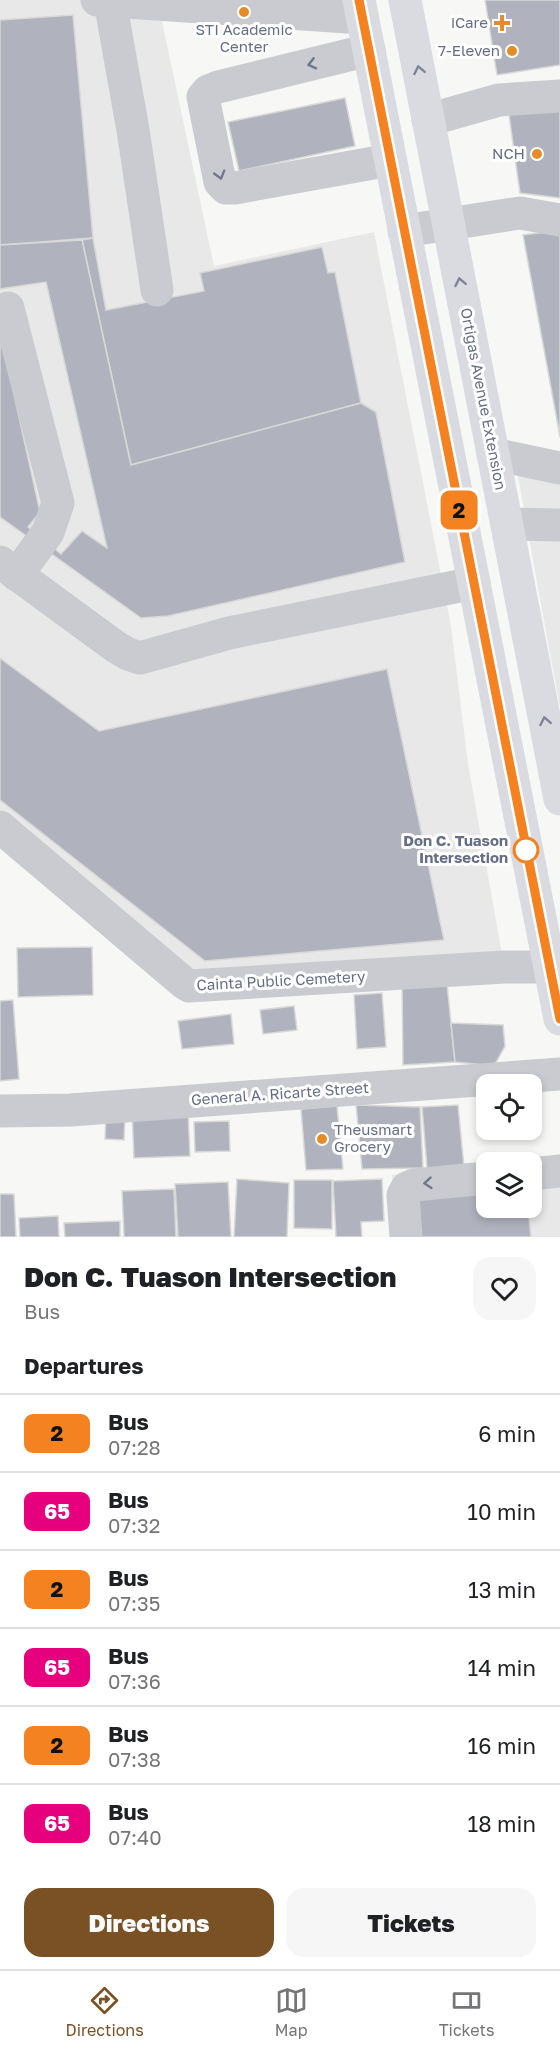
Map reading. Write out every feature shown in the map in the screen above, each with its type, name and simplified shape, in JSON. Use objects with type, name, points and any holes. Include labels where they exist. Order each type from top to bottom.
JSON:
[{"type":"main road","name":"Ortigas Avenue Extension","points":[[405,0],[560,799]]},
{"type":"main road","points":[[361,9],[560,1019]]},
{"type":"street","points":[[97,0],[361,9]]},
{"type":"street","points":[[110,0],[133,130],[157,290]]},
{"type":"street","points":[[369,50],[218,87],[208,91],[203,97],[220,182],[226,188],[390,159]]},
{"type":"street","points":[[428,120],[499,100],[560,96]]},
{"type":"street","points":[[404,231],[520,213],[560,220]]},
{"type":"street","points":[[8,308],[58,503],[48,532],[9,569],[116,647],[140,658],[227,621],[474,583]]},
{"type":"street","points":[[493,454],[560,468]]},
{"type":"street","points":[[507,524],[560,525]]},
{"type":"street","name":"Cainta Public Cemetery","points":[[0,827],[189,986],[493,968],[549,967]]},
{"type":"street","name":"General A. Ricarte Street","points":[[0,1112],[71,1110],[560,1074]]},
{"type":"street","points":[[542,1173],[560,1171]]},
{"type":"street","points":[[406,1237],[403,1195],[407,1188],[414,1185],[476,1179]]},
{"type":"shaded area","points":[[0,0],[314,0],[160,12],[214,266],[374,232],[451,626],[468,764],[502,954],[197,977],[0,810]]},
{"type":"shaded area","points":[[518,476],[560,476],[560,708],[536,577]]},
{"type":"shaded area","points":[[542,1168],[560,1172],[560,1237],[394,1237],[392,1175],[476,1170],[476,1218],[542,1218]]},
{"type":"building","points":[[485,0],[560,0],[560,65],[497,75]]},
{"type":"building","points":[[73,15],[93,238],[0,245],[0,20]]},
{"type":"building","points":[[345,98],[355,146],[239,171],[228,122]]},
{"type":"building","name":"NCH","points":[[560,104],[560,198],[520,193],[509,115]]},
{"type":"building","points":[[560,230],[560,437],[523,235]]},
{"type":"building","points":[[93,238],[106,310],[204,291],[200,273],[322,247],[328,273],[335,272],[361,403],[131,465],[82,240]]},
{"type":"building","points":[[82,240],[131,465],[361,403],[376,412],[405,562],[168,616],[141,618],[0,517],[0,331],[40,512],[28,527],[61,554],[82,531],[107,548],[46,282],[0,289],[0,245]]},
{"type":"building","points":[[0,658],[99,731],[387,669],[444,940],[205,961],[0,800]]},
{"type":"building","points":[[92,947],[93,995],[18,997],[17,948]]},
{"type":"building","points":[[402,984],[447,984],[455,1062],[403,1065]]},
{"type":"building","points":[[382,993],[386,1047],[357,1049],[354,995]]},
{"type":"building","points":[[13,1000],[19,1079],[0,1081],[0,1001]]},
{"type":"building","points":[[294,1006],[297,1030],[263,1034],[260,1010]]},
{"type":"building","points":[[231,1014],[234,1044],[182,1049],[178,1021]]},
{"type":"building","points":[[451,1023],[503,1025],[505,1046],[494,1066],[455,1062]]},
{"type":"building","points":[[356,1105],[420,1107],[423,1168],[362,1169]]},
{"type":"building","points":[[458,1105],[464,1167],[427,1168],[422,1107]]},
{"type":"building","name":"Theusmart Grocery","points":[[337,1106],[343,1169],[306,1170],[301,1109]]},
{"type":"building","points":[[188,1110],[190,1156],[134,1158],[132,1112]]},
{"type":"building","points":[[106,1114],[125,1116],[124,1140],[105,1139]]},
{"type":"building","points":[[229,1121],[230,1151],[195,1152],[194,1122]]},
{"type":"building","points":[[237,1179],[289,1183],[287,1237],[234,1237]]},
{"type":"building","points":[[382,1179],[384,1221],[361,1222],[362,1237],[336,1237],[333,1181]]},
{"type":"building","points":[[294,1180],[332,1180],[332,1229],[294,1228]]},
{"type":"building","points":[[228,1182],[231,1237],[178,1237],[175,1184]]},
{"type":"building","points":[[476,1187],[476,1218],[529,1218],[531,1237],[420,1237],[415,1195]]},
{"type":"building","points":[[174,1189],[176,1237],[124,1237],[122,1191]]},
{"type":"building","points":[[0,1194],[14,1194],[16,1237],[0,1237]]},
{"type":"building","points":[[58,1216],[59,1237],[20,1237],[19,1218]]},
{"type":"building","points":[[120,1221],[120,1237],[65,1237],[64,1223]]},
{"type":"bus line","name":"2","points":[[359,0],[560,1019]]},
{"type":"place","name":"STI Academic Center","points":[[244,12]]},
{"type":"place","name":"iCare","points":[[502,23]]},
{"type":"place","name":"7-Eleven","points":[[512,51]]},
{"type":"place","name":"NCH","points":[[537,154]]},
{"type":"place","name":"Don C. Tuason Intersection","points":[[526,850]]},
{"type":"place","name":"Theusmart Grocery","points":[[322,1139]]}]
